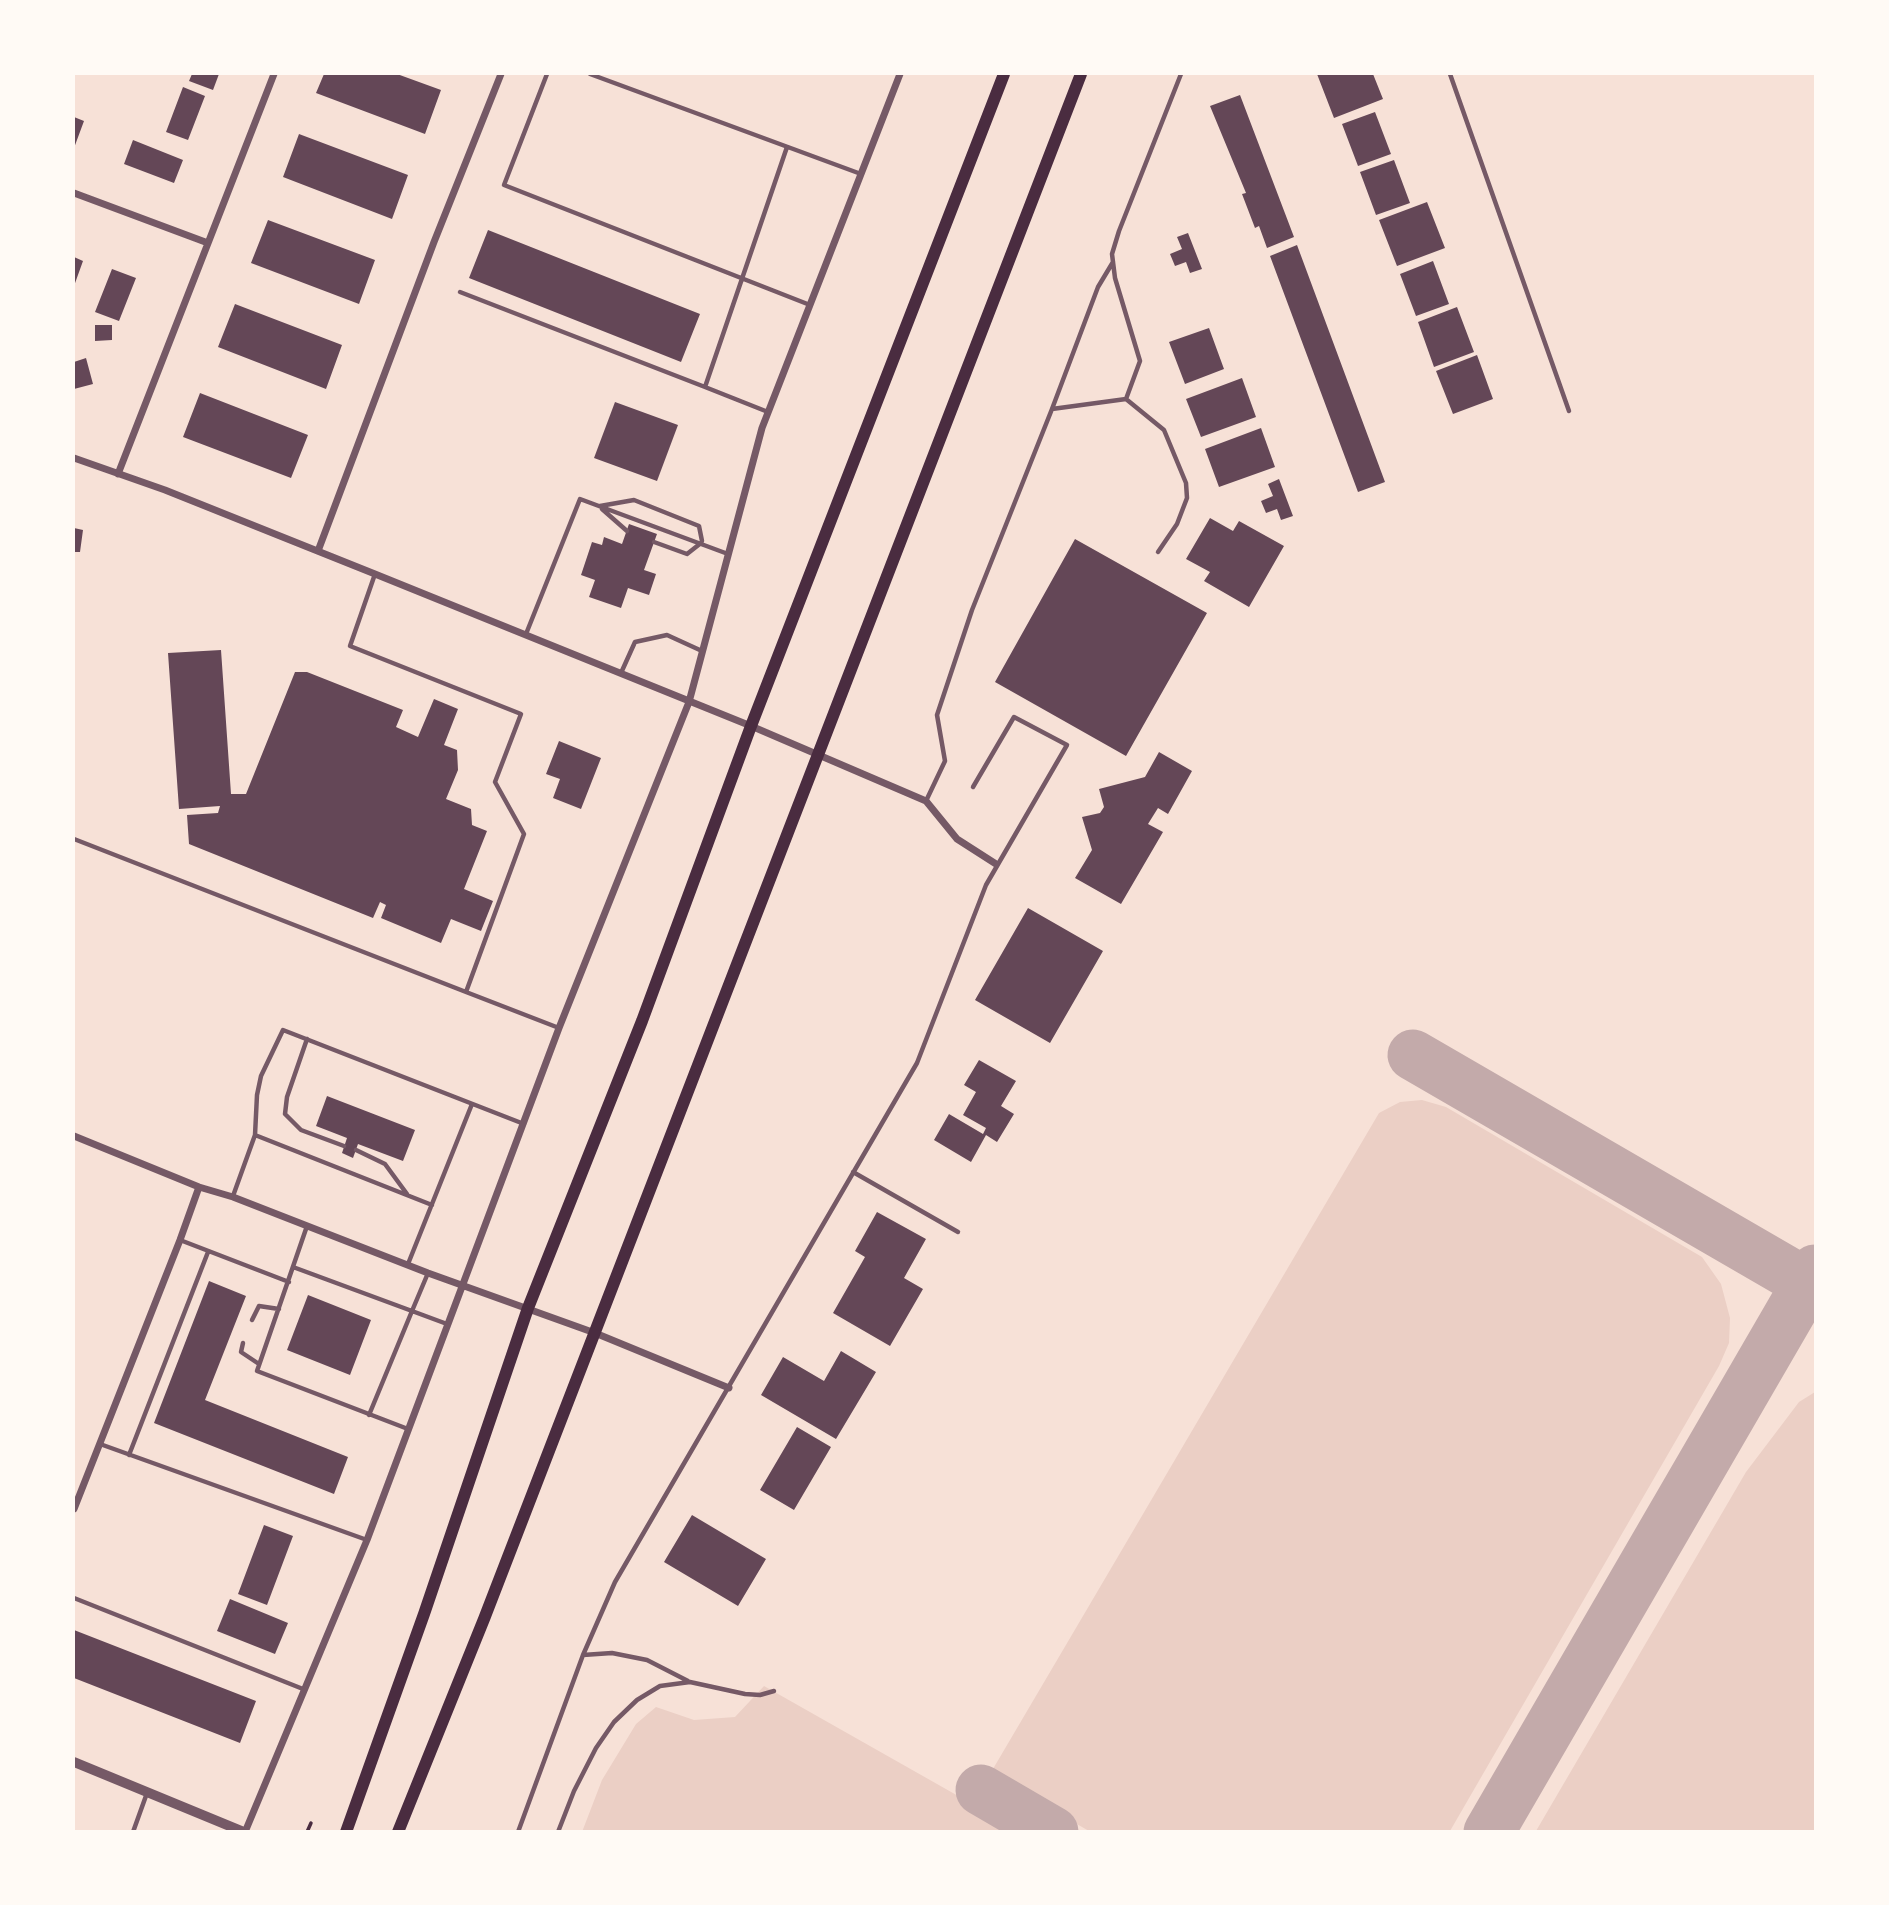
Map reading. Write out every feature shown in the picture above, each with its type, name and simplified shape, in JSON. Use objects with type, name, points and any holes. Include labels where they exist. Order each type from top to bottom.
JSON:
[{"type":"main road","points":[[346,1832],[429,1601],[528,1308],[642,1021],[751,726],[1004,74]]},
{"type":"main road","points":[[398,1832],[479,1632],[1082,74]]},
{"type":"street","points":[[118,474],[274,74]]},
{"type":"street","points":[[318,551],[434,242],[501,74]]},
{"type":"street","points":[[74,1762],[245,1832],[367,1540],[559,1028],[689,702],[762,428],[900,74]]},
{"type":"street","points":[[74,193],[208,243]]},
{"type":"street","points":[[74,458],[375,573],[751,726],[926,801],[957,839],[996,864]]},
{"type":"street","points":[[74,1136],[199,1187],[233,1197],[428,1273],[594,1333],[729,1388]]},
{"type":"street","points":[[74,1509],[199,1187]]},
{"type":"lane","points":[[547,74],[504,185],[811,305]]},
{"type":"lane","points":[[590,74],[861,174]]},
{"type":"lane","points":[[1126,399],[1140,361],[1115,278],[1112,254],[1181,74]]},
{"type":"lane","points":[[1450,74],[1569,411]]},
{"type":"lane","points":[[705,387],[788,147]]},
{"type":"lane","points":[[926,801],[945,761],[937,715],[972,610],[1098,288],[1113,262]]},
{"type":"lane","points":[[460,292],[768,412]]},
{"type":"lane","points":[[1052,409],[1126,399],[1164,430],[1186,484],[1186,498],[1183,512],[1158,552]]},
{"type":"lane","points":[[526,635],[580,499],[702,542],[728,554]]},
{"type":"lane","points":[[599,506],[634,500],[699,526],[702,542]]},
{"type":"lane","points":[[599,506],[627,531]]},
{"type":"lane","points":[[654,541],[687,554],[702,542]]},
{"type":"lane","points":[[375,573],[350,646],[522,714],[495,782],[524,834],[466,992]]},
{"type":"lane","points":[[621,674],[635,642],[667,635],[702,650]]},
{"type":"lane","points":[[518,1832],[583,1655],[615,1582],[917,1063],[986,885],[1067,745],[1014,717],[973,787]]},
{"type":"lane","points":[[74,839],[559,1028]]},
{"type":"lane","points":[[233,1197],[255,1135],[259,1085],[283,1030],[524,1124]]},
{"type":"lane","points":[[307,1039],[287,1097],[285,1114],[301,1130],[344,1146]]},
{"type":"lane","points":[[408,1264],[472,1104]]},
{"type":"lane","points":[[255,1135],[432,1205]]},
{"type":"lane","points":[[356,1150],[385,1164],[408,1196]]},
{"type":"lane","points":[[853,1172],[958,1231]]},
{"type":"lane","points":[[307,1225],[257,1371],[408,1429]]},
{"type":"lane","points":[[180,1240],[289,1282]]},
{"type":"lane","points":[[129,1455],[208,1252]]},
{"type":"lane","points":[[293,1267],[448,1324]]},
{"type":"lane","points":[[369,1415],[428,1273]]},
{"type":"lane","points":[[252,1320],[259,1306],[279,1309]]},
{"type":"lane","points":[[243,1343],[241,1352],[259,1364]]},
{"type":"lane","points":[[99,1444],[367,1540]]},
{"type":"lane","points":[[74,1598],[303,1689]]},
{"type":"lane","points":[[583,1655],[611,1653],[646,1660],[690,1682],[745,1694],[761,1695],[774,1691]]},
{"type":"lane","points":[[558,1832],[585,1769],[614,1722],[637,1700],[660,1686],[690,1682]]},
{"type":"lane","points":[[133,1832],[147,1792]]},
{"type":"path","points":[[307,1832],[311,1823]]},
{"type":"shaded area","points":[[1422,1100],[1446,1107],[1702,1257],[1721,1284],[1730,1318],[1729,1343],[1719,1366],[1450,1831],[1089,1831],[990,1774],[1379,1113],[1400,1102]]},
{"type":"shaded area","points":[[1815,1392],[1815,1831],[1536,1831],[1746,1472],[1799,1402]]},
{"type":"shaded area","points":[[764,1686],[1020,1831],[582,1832],[602,1780],[636,1724],[656,1707],[694,1720],[735,1717]]},
{"type":"building","points":[[192,74],[219,74],[213,90],[189,81]]},
{"type":"building","points":[[324,74],[397,74],[441,90],[425,134],[316,93]]},
{"type":"building","points":[[1317,74],[1373,74],[1383,99],[1334,118]]},
{"type":"building","points":[[183,87],[205,96],[188,140],[166,132]]},
{"type":"building","points":[[1240,95],[1294,237],[1267,248],[1259,226],[1255,228],[1242,194],[1246,193],[1210,106]]},
{"type":"building","points":[[1375,112],[1391,154],[1358,166],[1342,124]]},
{"type":"building","points":[[74,117],[84,121],[74,148]]},
{"type":"building","points":[[299,134],[408,175],[392,219],[283,177]]},
{"type":"building","points":[[133,140],[183,160],[174,183],[124,164]]},
{"type":"building","points":[[1394,160],[1410,203],[1376,215],[1360,172]]},
{"type":"building","points":[[1427,202],[1445,248],[1397,266],[1379,220]]},
{"type":"building","points":[[268,220],[375,260],[359,304],[251,263]]},
{"type":"building","points":[[488,230],[700,314],[681,362],[469,278]]},
{"type":"building","points":[[1188,233],[1202,269],[1190,273],[1186,262],[1175,266],[1170,254],[1182,249],[1177,237]]},
{"type":"building","points":[[1297,245],[1385,482],[1358,492],[1270,256]]},
{"type":"building","points":[[74,257],[83,261],[74,286]]},
{"type":"building","points":[[1433,261],[1449,304],[1416,316],[1400,274]]},
{"type":"building","points":[[112,269],[136,278],[119,321],[95,312]]},
{"type":"building","points":[[235,304],[342,345],[326,389],[218,347]]},
{"type":"building","points":[[1457,307],[1474,352],[1434,367],[1418,322]]},
{"type":"building","points":[[95,325],[112,325],[112,340],[95,341]]},
{"type":"building","points":[[1209,328],[1224,369],[1185,384],[1169,342]]},
{"type":"building","points":[[1477,355],[1493,399],[1453,414],[1436,371]]},
{"type":"building","points":[[86,358],[93,384],[74,389],[74,362]]},
{"type":"building","points":[[1242,378],[1256,417],[1201,437],[1186,399]]},
{"type":"building","points":[[200,393],[308,435],[291,478],[183,437]]},
{"type":"building","points":[[615,402],[678,425],[657,481],[594,458]]},
{"type":"building","points":[[1261,428],[1275,467],[1219,487],[1205,449]]},
{"type":"building","points":[[1279,479],[1293,516],[1281,520],[1277,509],[1266,513],[1261,501],[1273,496],[1268,484]]},
{"type":"building","points":[[1210,518],[1233,531],[1239,521],[1284,546],[1249,607],[1204,581],[1210,572],[1186,559]]},
{"type":"building","points":[[629,524],[657,534],[644,570],[656,574],[649,595],[628,588],[621,608],[589,597],[595,580],[581,575],[592,542],[602,545],[604,537],[622,544]]},
{"type":"building","points":[[74,528],[83,530],[80,552],[74,552]]},
{"type":"building","points":[[1075,539],[1207,613],[1126,756],[995,682]]},
{"type":"building","points":[[221,650],[231,794],[246,794],[295,672],[307,672],[403,710],[396,727],[418,737],[434,699],[458,709],[444,745],[457,750],[458,770],[446,799],[471,809],[472,825],[487,831],[464,889],[493,901],[481,931],[451,919],[441,943],[381,918],[386,905],[380,902],[373,918],[189,844],[187,815],[218,813],[220,806],[179,809],[168,653]]},
{"type":"building","points":[[559,741],[601,758],[581,809],[553,798],[560,779],[546,774]]},
{"type":"building","points":[[1159,752],[1192,771],[1168,814],[1158,808],[1148,824],[1163,832],[1121,904],[1075,878],[1092,850],[1082,817],[1100,813],[1104,807],[1099,789],[1145,777]]},
{"type":"building","points":[[1028,908],[1103,951],[1050,1043],[975,1000]]},
{"type":"building","points":[[979,1060],[1016,1081],[1001,1106],[1014,1114],[997,1142],[986,1135],[971,1162],[934,1140],[949,1114],[983,1134],[986,1128],[963,1115],[976,1092],[964,1085]]},
{"type":"building","points":[[327,1096],[415,1130],[403,1161],[358,1144],[353,1158],[342,1153],[347,1138],[316,1126]]},
{"type":"building","points":[[877,1212],[926,1239],[904,1278],[923,1289],[890,1346],[833,1313],[865,1257],[855,1251]]},
{"type":"building","points":[[209,1281],[246,1296],[205,1400],[348,1457],[334,1494],[154,1423]]},
{"type":"building","points":[[308,1295],[371,1320],[350,1375],[287,1350]]},
{"type":"building","points":[[841,1351],[876,1372],[836,1439],[761,1395],[783,1357],[824,1381]]},
{"type":"building","points":[[797,1427],[831,1447],[794,1510],[760,1490]]},
{"type":"building","points":[[692,1515],[766,1559],[738,1606],[664,1562]]},
{"type":"building","points":[[264,1525],[293,1536],[267,1605],[238,1594]]},
{"type":"building","points":[[230,1599],[288,1623],[275,1654],[217,1631]]},
{"type":"building","points":[[74,1630],[256,1701],[240,1743],[74,1678]]},
{"type":"taxiway","points":[[1413,1055],[1815,1288]]},
{"type":"taxiway","points":[[1489,1832],[1815,1270]]},
{"type":"taxiway","points":[[981,1790],[1053,1832]]}]
